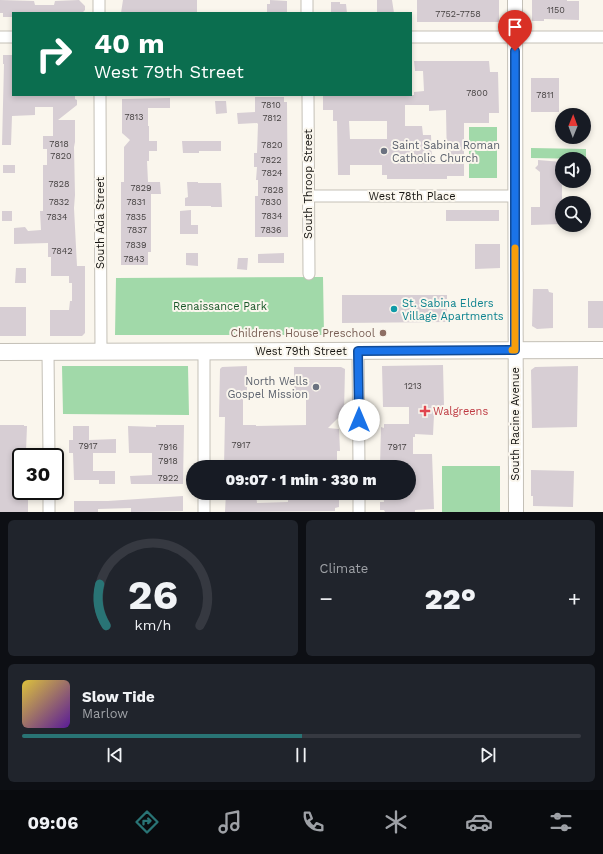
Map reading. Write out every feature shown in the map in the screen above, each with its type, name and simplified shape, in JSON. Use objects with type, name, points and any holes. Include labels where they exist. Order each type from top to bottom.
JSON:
[{"type":"main road","name":"West 79th Street","points":[[0,352],[603,350]]},
{"type":"street","points":[[99,0],[99,12]]},
{"type":"street","points":[[307,0],[307,12]]},
{"type":"street","name":"South Racine Avenue","points":[[515,0],[516,512]]},
{"type":"street","points":[[0,37],[12,37]]},
{"type":"street","points":[[412,37],[603,37]]},
{"type":"street","name":"South Ada Street","points":[[100,96],[101,352]]},
{"type":"street","name":"South Throop Street","points":[[308,96],[309,274]]},
{"type":"street","name":"West 78th Place","points":[[309,196],[515,196]]},
{"type":"street","points":[[204,351],[204,460]]},
{"type":"street","points":[[358,351],[359,460]]},
{"type":"street","points":[[48,352],[49,448]]},
{"type":"street","points":[[49,500],[49,512]]},
{"type":"street","points":[[204,500],[204,512]]},
{"type":"street","points":[[359,500],[359,512]]},
{"type":"green space","points":[[469,127],[497,127],[497,178],[469,178]]},
{"type":"green space","points":[[531,148],[586,149],[586,152],[555,152],[555,158],[531,158]]},
{"type":"green space","name":"Renaissance Park","points":[[323,277],[324,335],[115,335],[116,278]]},
{"type":"green space","points":[[62,366],[188,366],[189,415],[63,414]]},
{"type":"green space","points":[[442,466],[500,466],[500,512],[442,512]]},
{"type":"building","points":[[0,0],[34,1],[35,5],[54,5],[55,1],[79,0],[85,6],[85,10],[83,12],[12,12],[12,17],[3,17],[3,13],[0,13]]},
{"type":"building","points":[[123,0],[197,0],[197,12],[121,12]]},
{"type":"building","points":[[270,0],[287,1],[287,12],[267,12],[267,4],[270,4]]},
{"type":"building","points":[[377,0],[392,0],[394,12],[377,12]]},
{"type":"building","points":[[417,0],[499,0],[499,22],[417,22]]},
{"type":"building","points":[[532,0],[579,1],[579,20],[544,19],[544,21],[532,21]]},
{"type":"building","points":[[331,2],[346,4],[347,12],[331,12]]},
{"type":"building","points":[[3,55],[12,55],[12,96],[75,96],[75,99],[77,100],[77,105],[58,120],[75,120],[74,208],[77,266],[85,266],[85,333],[82,336],[50,336],[50,310],[69,310],[70,301],[72,301],[72,283],[69,283],[69,276],[51,276],[51,257],[48,257],[48,243],[14,244],[14,228],[25,227],[28,231],[41,230],[40,211],[43,211],[43,165],[47,165],[47,149],[43,149],[43,136],[53,136],[53,107],[35,107],[35,115],[12,116],[11,145],[2,145]]},
{"type":"building","points":[[414,61],[489,61],[490,72],[498,72],[499,113],[489,113],[489,123],[464,123],[464,176],[447,176],[447,179],[387,179],[387,175],[382,175],[382,165],[350,165],[350,175],[338,175],[337,121],[333,121],[333,110],[323,110],[323,96],[412,96],[414,95],[414,92],[424,91],[423,71],[415,71]],"holes":[[[405,105],[429,105],[429,111],[446,110],[447,164],[432,164],[431,135],[423,135],[422,126],[405,126]],[[349,121],[387,121],[387,139],[350,139]]]},
{"type":"building","points":[[531,78],[559,78],[559,108],[555,108],[555,112],[531,112]]},
{"type":"building","points":[[255,97],[284,97],[284,102],[287,102],[288,237],[255,237],[255,196],[258,196],[258,180],[256,180],[257,167],[254,167],[254,153],[257,153],[258,124],[238,124],[237,113],[255,112]]},
{"type":"building","points":[[170,98],[170,108],[148,108],[149,141],[157,141],[157,151],[149,151],[149,161],[147,161],[148,182],[160,182],[161,194],[151,194],[151,252],[148,252],[148,265],[121,265],[121,182],[124,182],[124,147],[130,140],[122,133],[122,99]]},
{"type":"building","points":[[215,101],[226,101],[227,113],[216,114]]},
{"type":"building","points":[[182,141],[221,141],[221,151],[183,153]]},
{"type":"building","points":[[538,160],[555,161],[555,188],[562,188],[562,196],[555,196],[555,224],[531,225],[531,207],[540,207],[540,172],[535,168],[538,165]]},
{"type":"building","points":[[3,165],[15,165],[15,173],[3,173]]},
{"type":"building","points":[[187,182],[221,183],[222,207],[185,206],[185,198],[188,197]]},
{"type":"building","points":[[191,210],[191,225],[198,225],[198,234],[180,234],[180,211]]},
{"type":"building","points":[[446,210],[499,210],[499,221],[446,221]]},
{"type":"building","points":[[2,211],[12,211],[12,221],[2,221]]},
{"type":"building","points":[[475,244],[500,244],[500,268],[475,269]]},
{"type":"building","points":[[186,253],[198,253],[198,266],[186,265]]},
{"type":"building","points":[[284,253],[284,263],[258,263],[258,254]]},
{"type":"building","points":[[238,258],[248,258],[247,270],[237,269]]},
{"type":"building","points":[[16,268],[26,268],[26,283],[15,283]]},
{"type":"building","points":[[533,289],[548,289],[549,292],[553,293],[553,328],[537,329],[532,326]]},
{"type":"building","name":"St. Sabina Elders Village Apartments","points":[[342,295],[447,295],[447,322],[342,323]]},
{"type":"building","points":[[588,301],[603,301],[603,328],[588,328]]},
{"type":"building","points":[[0,307],[26,307],[26,336],[0,336]]},
{"type":"building","points":[[443,365],[444,406],[440,406],[440,415],[434,415],[433,435],[415,434],[415,437],[413,437],[413,454],[432,454],[434,509],[415,510],[415,512],[385,512],[384,510],[380,510],[380,502],[384,502],[384,500],[416,500],[416,460],[380,460],[381,427],[384,428],[384,424],[409,424],[409,407],[383,407],[382,366]]},
{"type":"building","points":[[247,366],[247,393],[243,393],[243,425],[256,426],[306,425],[306,398],[294,398],[294,367],[341,367],[345,369],[344,412],[328,428],[339,429],[340,451],[337,451],[337,460],[224,460],[225,417],[219,417],[220,369],[222,367]]},
{"type":"building","points":[[578,366],[577,427],[532,428],[531,370],[535,367]]},
{"type":"building","points":[[0,425],[24,425],[27,426],[26,448],[12,448],[12,500],[28,500],[28,512],[0,512]]},
{"type":"building","points":[[156,425],[184,425],[183,484],[131,484],[130,476],[152,475],[152,453],[129,453],[128,426],[156,427]]},
{"type":"building","points":[[73,426],[89,426],[89,440],[116,439],[116,453],[93,453],[93,471],[115,471],[115,484],[99,484],[99,480],[74,480],[73,453],[69,453],[69,440],[73,440]]},
{"type":"building","points":[[531,470],[574,471],[573,507],[533,506],[533,496],[531,496]]},
{"type":"building","points":[[183,496],[183,511],[131,512],[131,508],[98,509],[98,512],[74,512],[74,501],[108,501]]},
{"type":"building","points":[[226,500],[257,500],[257,503],[288,502],[288,500],[339,500],[339,507],[335,508],[335,511],[225,512]]},
{"type":"slow traffic","points":[[512,350],[515,350],[515,248]]},
{"type":"place","name":"Saint Sabina Roman Catholic Church","points":[[384,151]]},
{"type":"place","name":"St. Sabina Elders Village Apartments","points":[[394,309]]},
{"type":"place","name":"Childrens House Preschool","points":[[383,333]]},
{"type":"place","name":"North Wells Gospel Mission","points":[[316,387]]},
{"type":"place","name":"Walgreens","points":[[425,411]]},
{"type":"route","points":[[359,420],[358,351],[515,350],[515,51]]}]
